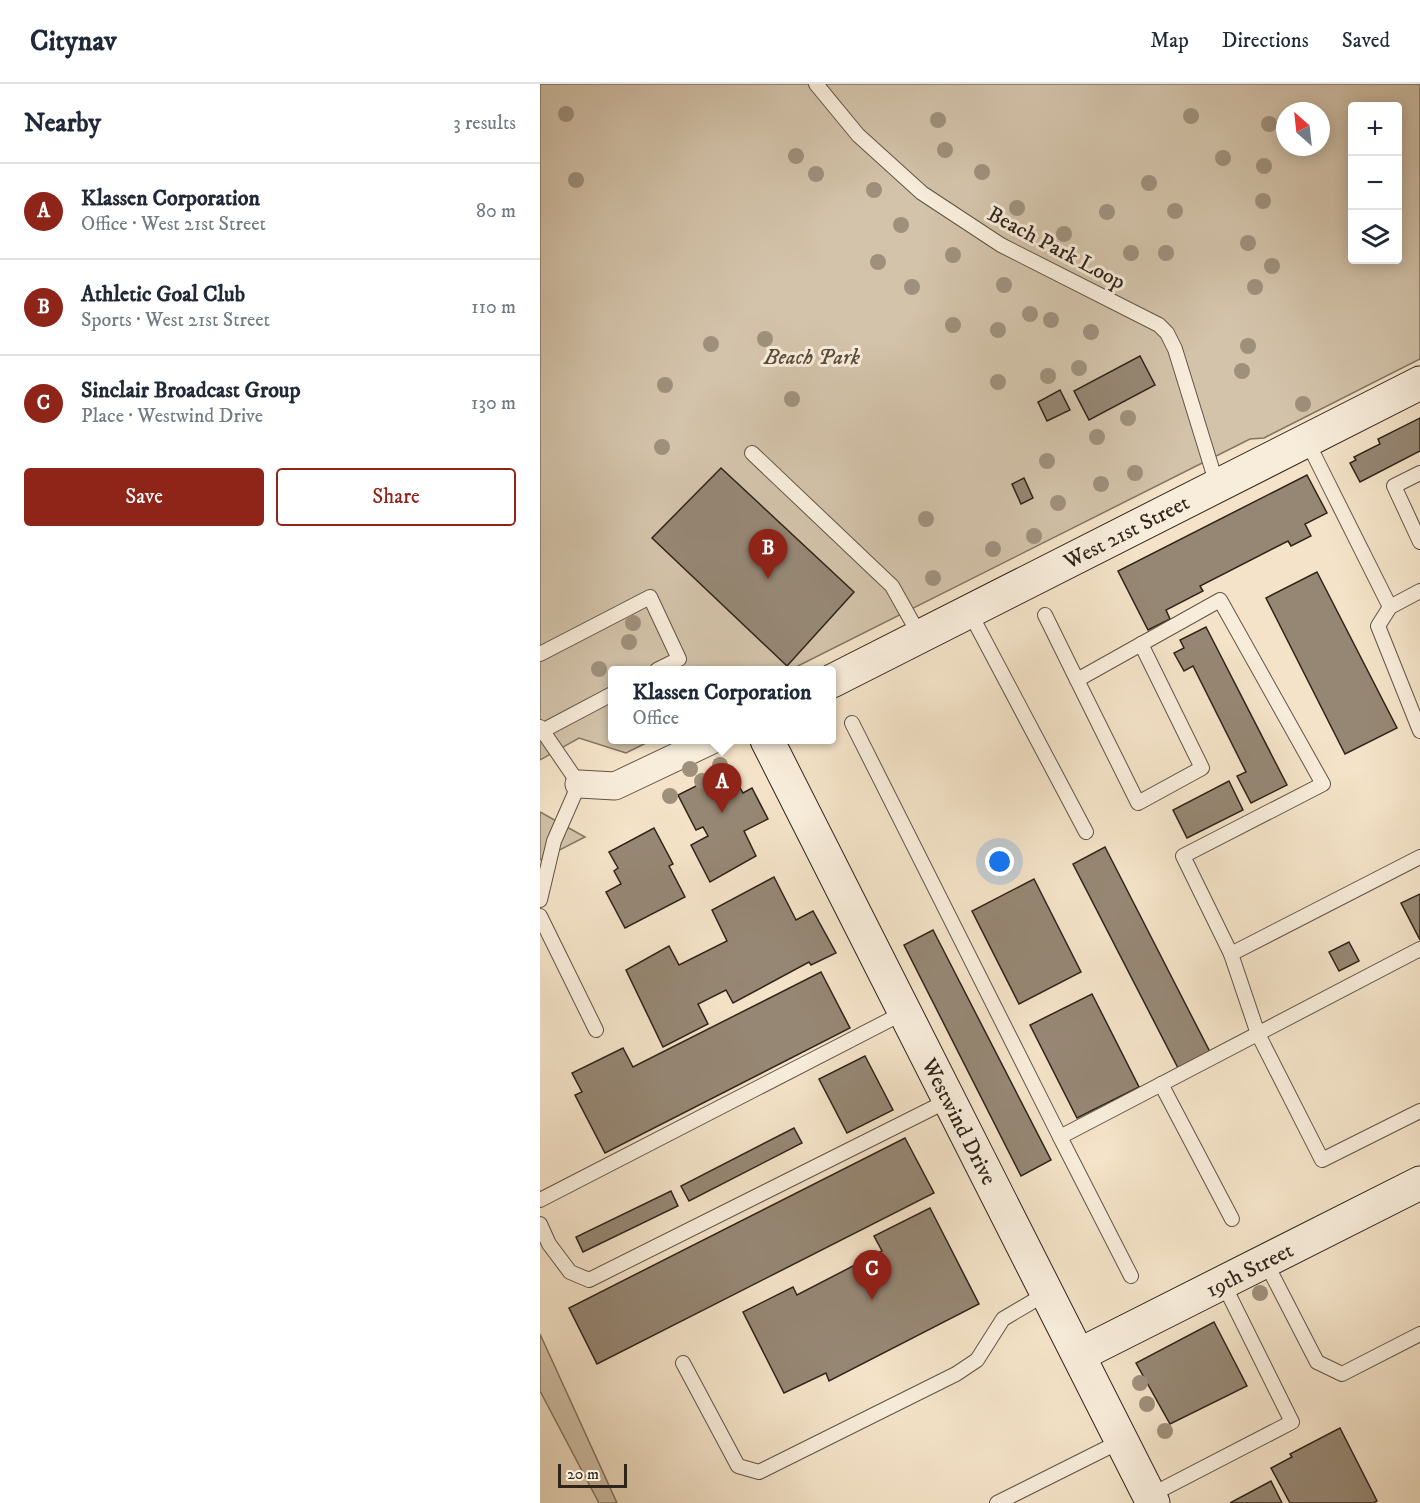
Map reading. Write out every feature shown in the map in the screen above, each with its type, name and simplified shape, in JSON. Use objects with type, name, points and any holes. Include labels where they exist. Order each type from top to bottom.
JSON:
[{"type":"street","name":"West 21st Street","points":[[836,678],[1420,383]]},
{"type":"street","points":[[579,784],[615,786],[704,744]]},
{"type":"street","name":"Westwind Drive","points":[[769,744],[1151,1499]]},
{"type":"street","name":"19th Street","points":[[1078,1355],[1420,1183]]},
{"type":"lane","name":"Beach Park Loop","points":[[816,84],[858,135],[922,193],[1001,245],[1159,325],[1167,333],[1175,348],[1217,485]]},
{"type":"lane","points":[[1307,441],[1390,607]]},
{"type":"lane","points":[[752,453],[892,586],[920,636]]},
{"type":"lane","points":[[1420,473],[1394,486],[1420,542]]},
{"type":"lane","points":[[1420,591],[1390,607],[1378,626],[1420,731]]},
{"type":"lane","points":[[540,654],[650,597],[679,659],[665,666]]},
{"type":"lane","points":[[1077,680],[1220,600],[1323,784],[1183,856],[1231,954],[1258,1034],[1322,1160],[1420,1111]]},
{"type":"lane","points":[[969,611],[1086,832]]},
{"type":"lane","points":[[1045,615],[1138,803],[1202,768],[1141,644]]},
{"type":"lane","points":[[540,900],[554,841],[579,784],[541,729],[608,696]]},
{"type":"lane","points":[[852,723],[1131,1276]]},
{"type":"lane","points":[[1231,954],[1420,857]]},
{"type":"lane","points":[[540,916],[596,1030]]},
{"type":"lane","points":[[1060,1137],[1420,949]]},
{"type":"lane","points":[[540,1200],[905,1012]]},
{"type":"lane","points":[[1161,1084],[1232,1219]]},
{"type":"lane","points":[[540,1224],[549,1244],[570,1272],[589,1280],[949,1100]]},
{"type":"lane","points":[[1265,1262],[1317,1362],[1342,1374],[1420,1334]]},
{"type":"lane","points":[[1151,1499],[1292,1422],[1223,1282]]},
{"type":"lane","points":[[683,1363],[738,1466],[759,1473],[956,1374],[977,1360],[1003,1319],[1047,1293]]},
{"type":"lane","points":[[999,1503],[1121,1440]]},
{"type":"green space","name":"Beach Park","points":[[540,84],[1420,84],[1420,359],[1264,438],[1250,439],[798,666],[608,666],[608,744],[644,744],[626,753],[579,738],[540,760]]},
{"type":"green space","points":[[540,812],[585,837],[540,860]]},
{"type":"green space","points":[[540,1334],[617,1503],[599,1503],[540,1391]]},
{"type":"building","points":[[1140,356],[1155,385],[1089,420],[1074,391]]},
{"type":"building","points":[[1060,390],[1070,410],[1047,421],[1038,402]]},
{"type":"building","points":[[1420,418],[1420,451],[1360,482],[1350,463],[1356,460],[1354,457],[1380,444],[1378,439]]},
{"type":"building","points":[[721,468],[854,592],[787,666],[652,538]]},
{"type":"building","points":[[1307,475],[1327,513],[1305,524],[1311,536],[1291,546],[1288,541],[1200,586],[1203,591],[1166,610],[1170,619],[1148,630],[1118,571]]},
{"type":"building","points":[[1024,478],[1033,498],[1021,504],[1012,484]]},
{"type":"building","points":[[1317,572],[1397,728],[1345,754],[1266,598]]},
{"type":"building","points":[[1206,627],[1287,785],[1251,803],[1237,776],[1246,772],[1193,666],[1184,671],[1174,653],[1184,648],[1180,640]]},
{"type":"building","points":[[714,777],[721,791],[733,785],[731,781],[735,779],[743,793],[752,788],[768,819],[744,831],[756,856],[710,882],[691,845],[708,836],[703,827],[696,830],[678,795]]},
{"type":"building","points":[[1229,781],[1243,810],[1187,838],[1173,810]]},
{"type":"building","points":[[654,828],[673,864],[669,866],[685,897],[625,928],[606,892],[621,884],[614,871],[618,868],[609,852]]},
{"type":"building","points":[[1105,847],[1210,1052],[1178,1068],[1073,864]]},
{"type":"building","points":[[774,877],[796,920],[813,911],[836,953],[811,965],[809,962],[733,1003],[726,990],[698,1004],[708,1024],[663,1047],[626,970],[669,946],[679,965],[727,941],[712,910]]},
{"type":"building","points":[[1034,879],[1081,972],[1019,1004],[972,911]]},
{"type":"building","points":[[1420,894],[1420,940],[1401,903]]},
{"type":"building","points":[[933,930],[1051,1160],[1021,1176],[904,945]]},
{"type":"building","points":[[1349,942],[1359,961],[1339,971],[1329,952]]},
{"type":"building","points":[[821,972],[850,1028],[605,1153],[575,1095],[582,1092],[572,1073],[623,1048],[633,1067]]},
{"type":"building","points":[[1092,994],[1139,1087],[1077,1118],[1030,1025]]},
{"type":"building","points":[[865,1056],[893,1110],[847,1133],[819,1079]]},
{"type":"building","points":[[794,1128],[802,1143],[689,1201],[681,1186]]},
{"type":"building","points":[[905,1138],[934,1193],[597,1364],[569,1308]]},
{"type":"building","points":[[671,1191],[678,1206],[583,1252],[576,1237]]},
{"type":"building","points":[[930,1208],[979,1304],[829,1381],[826,1373],[784,1393],[743,1312],[793,1287],[797,1295],[882,1251],[874,1236]]},
{"type":"building","points":[[1214,1322],[1247,1386],[1170,1424],[1136,1363]]},
{"type":"building","points":[[1340,1428],[1377,1501],[1373,1503],[1290,1503],[1271,1468],[1292,1457],[1290,1454]]},
{"type":"building","points":[[1271,1481],[1282,1503],[1230,1503]]},
{"type":"place","name":"Athletic Goal Club","points":[[768,579]]},
{"type":"place","name":"Klassen Corporation","points":[[722,813]]},
{"type":"place","name":"Sinclair Broadcast Group","points":[[872,1300]]}]
